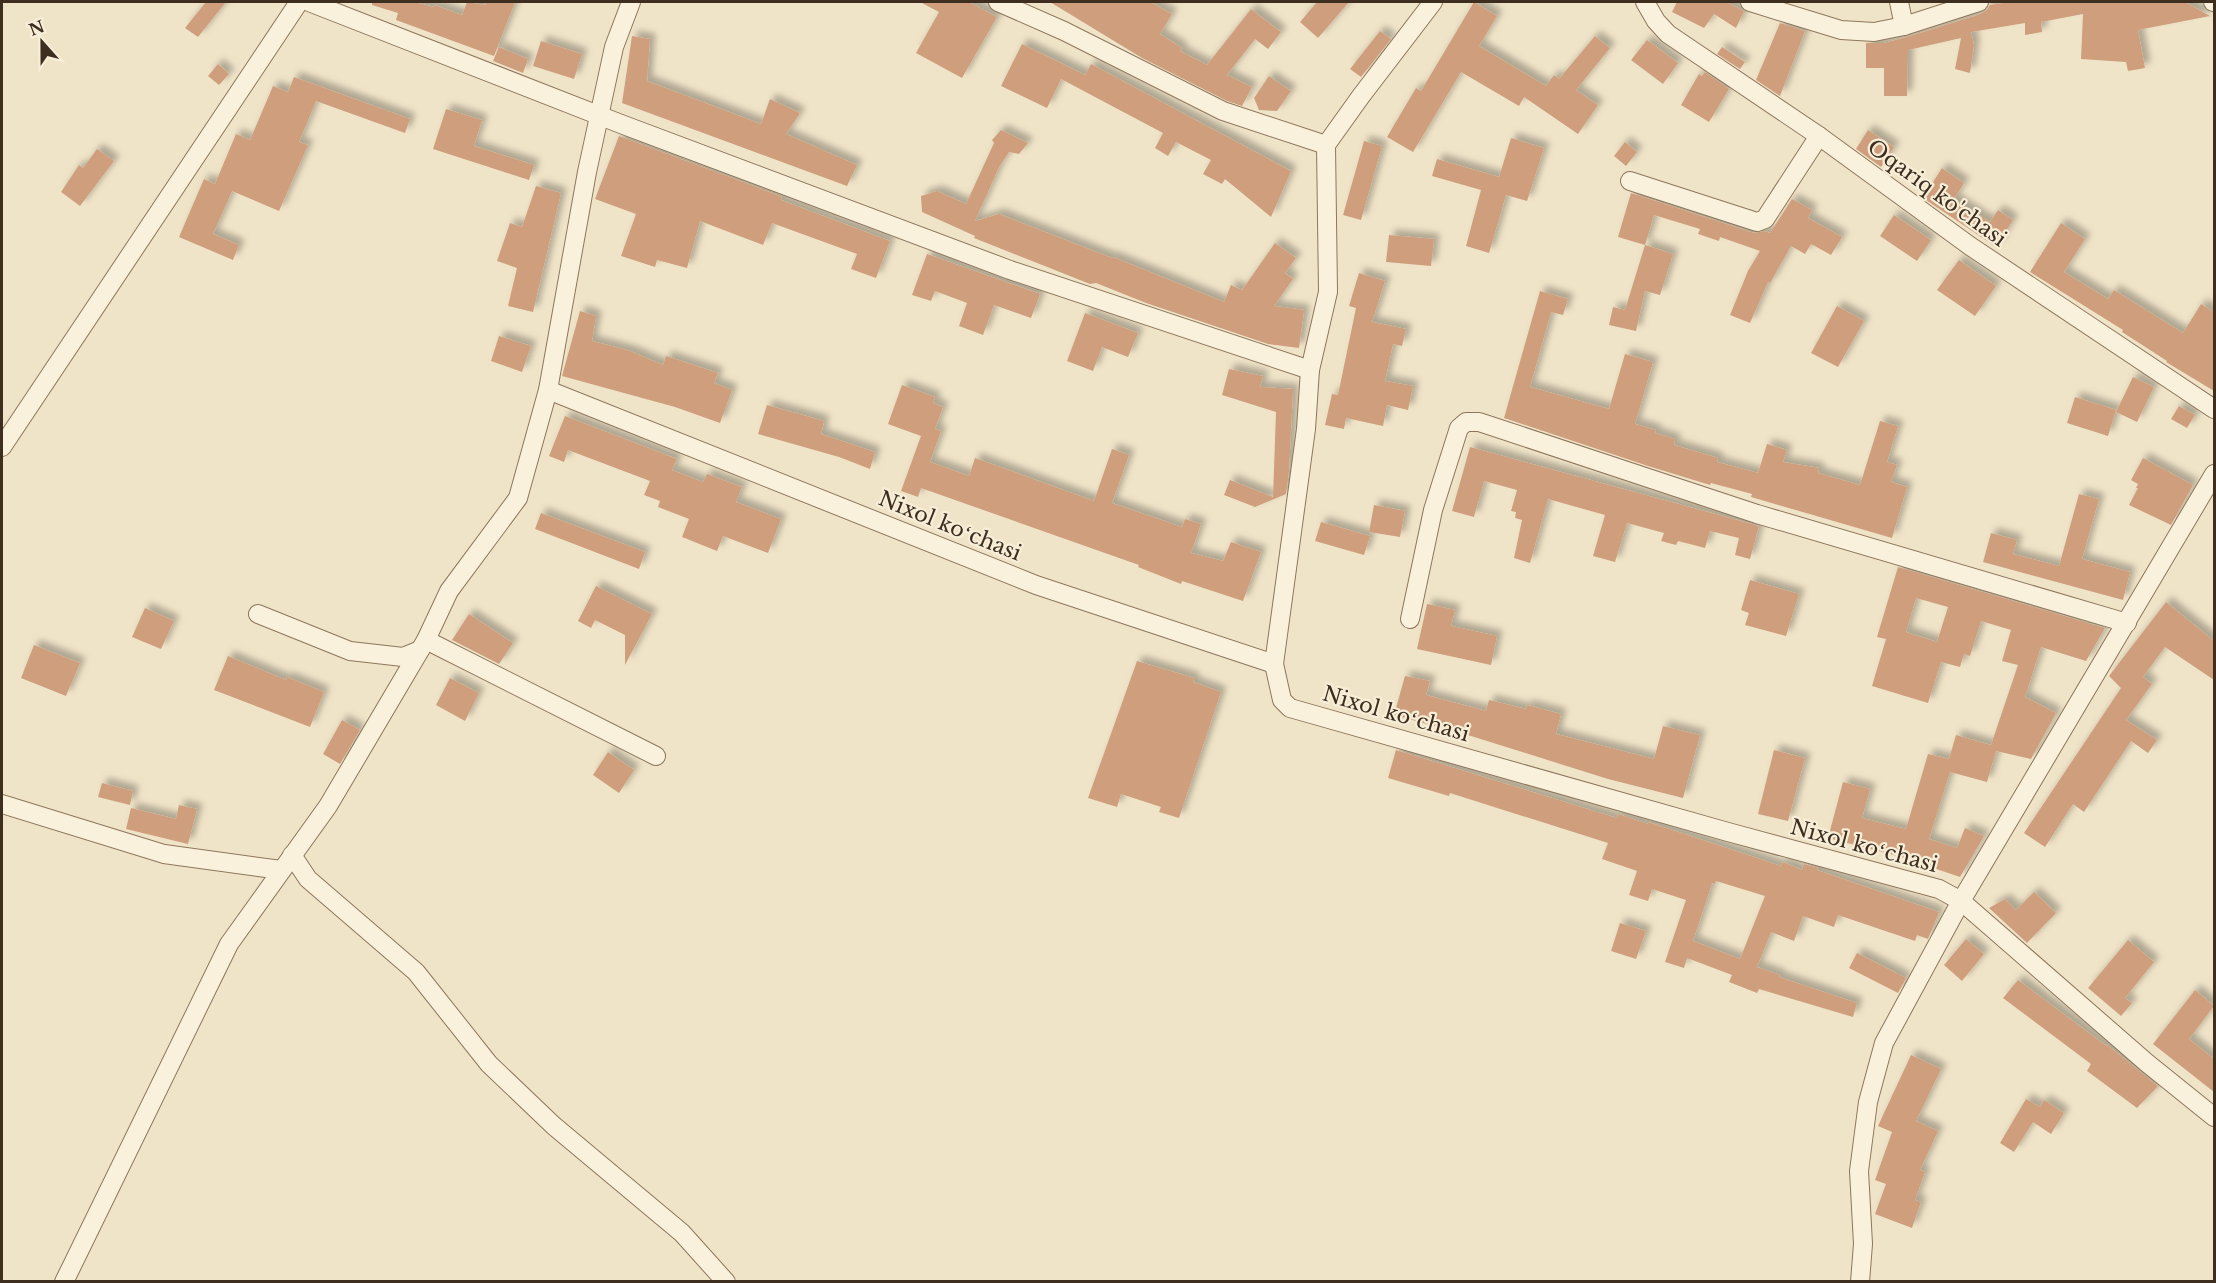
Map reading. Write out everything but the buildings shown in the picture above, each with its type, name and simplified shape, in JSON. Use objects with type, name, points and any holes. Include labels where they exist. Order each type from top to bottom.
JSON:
[{"type":"street","points":[[2,447],[299,2]]},
{"type":"street","points":[[309,2],[1010,270],[1311,370]]},
{"type":"street","points":[[64,1281],[229,944],[328,806],[423,645],[449,591],[518,498],[548,390],[587,172],[614,46],[631,2]]},
{"type":"street","points":[[998,2],[1064,31],[1223,111],[1326,145]]},
{"type":"street","points":[[1274,664],[1306,429],[1311,370],[1328,292],[1326,145],[1433,2]]},
{"type":"street","name":"Oqariq ko'chasi","points":[[1645,2],[1656,21],[1668,34],[1820,136],[1970,246],[2214,409]]},
{"type":"street","points":[[1750,2],[1841,30],[1874,32],[1904,26],[1979,2]]},
{"type":"street","points":[[1899,2],[1904,26]]},
{"type":"street","points":[[1630,181],[1757,222],[1765,219],[1820,136]]},
{"type":"street","name":"Nixol koʻchasi","points":[[548,390],[1036,585],[1274,664],[1282,700],[1290,708],[1939,889],[1961,901],[2147,1063],[2214,1117]]},
{"type":"street","points":[[1410,619],[1433,510],[1459,428],[1466,423],[1479,422],[1757,514],[2127,622]]},
{"type":"street","points":[[1860,1281],[1863,1244],[1859,1171],[1868,1102],[1884,1043],[1961,901],[2214,474]]},
{"type":"street","points":[[258,614],[350,651],[403,657],[423,645]]},
{"type":"street","points":[[423,645],[656,756]]},
{"type":"street","points":[[2,804],[164,854],[281,870]]},
{"type":"street","points":[[292,855],[308,879],[416,972],[489,1064],[554,1126],[682,1233],[726,1281]]}]
